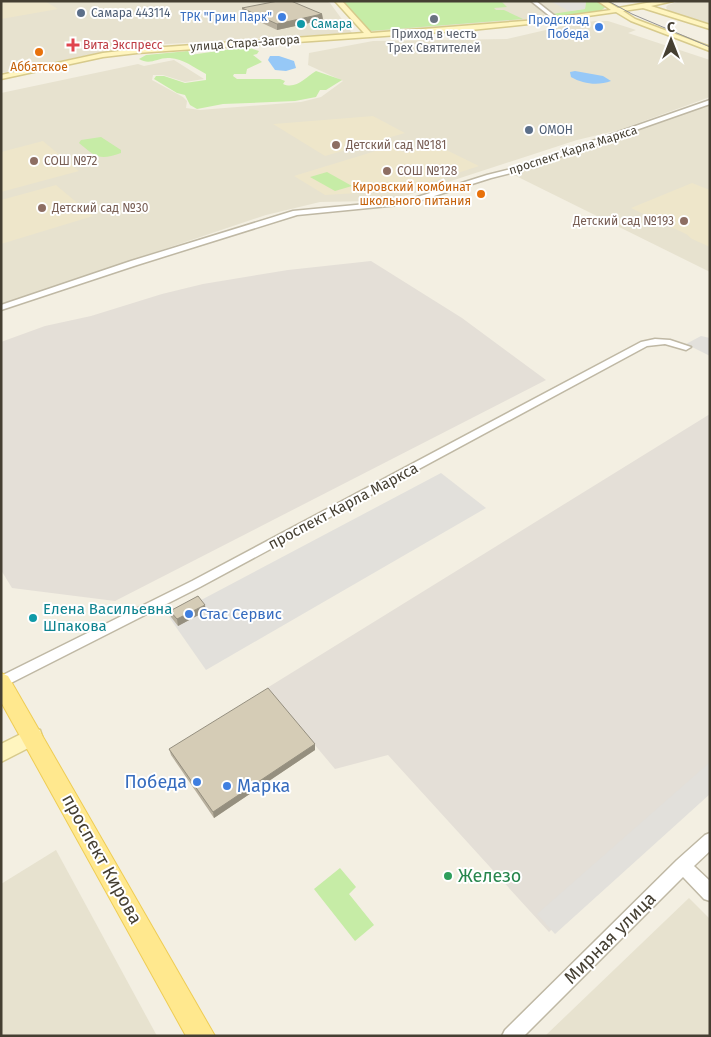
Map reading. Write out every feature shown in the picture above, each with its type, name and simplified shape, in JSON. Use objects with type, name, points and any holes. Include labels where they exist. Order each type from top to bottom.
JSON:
[{"type":"main road","points":[[338,1],[369,35]]},
{"type":"main road","points":[[601,1],[633,20],[710,49]]},
{"type":"main road","points":[[635,1],[656,11],[710,27]]},
{"type":"main road","name":"улица Стара-Загора","points":[[1,77],[96,56],[137,50],[498,26],[558,20],[670,1]]},
{"type":"main road","points":[[590,15],[633,20]]},
{"type":"main road","name":"проспект Кирова","points":[[1,682],[201,1036]]},
{"type":"main road","points":[[1,754],[33,736]]},
{"type":"street","points":[[533,1],[558,20]]},
{"type":"street","name":"проспект Карла Маркса","points":[[1,308],[134,263],[296,213],[393,205],[423,198],[489,176],[518,170],[710,102]]},
{"type":"street","name":"проспект Карла Маркса","points":[[1,682],[196,584],[644,344],[654,341],[668,342],[686,347]]},
{"type":"street","name":"Мирная улица","points":[[511,1036],[710,840]]},
{"type":"street","points":[[683,866],[710,893]]},
{"type":"shaded area","points":[[1,1],[326,1],[330,3],[352,33],[132,46],[1,73]]},
{"type":"shaded area","points":[[1,1],[45,1],[58,9],[1,19]]},
{"type":"shaded area","points":[[345,1],[599,1],[605,7],[604,9],[517,21],[373,33],[357,11]]},
{"type":"shaded area","points":[[586,1],[585,9],[569,11],[552,2]]},
{"type":"shaded area","points":[[680,1],[710,1],[710,24],[668,11],[666,7],[668,5]]},
{"type":"shaded area","points":[[608,21],[636,30],[628,33],[710,60],[710,97],[619,130],[577,140],[408,195],[371,201],[320,202],[266,215],[1,304],[1,93],[138,64],[144,66],[174,60],[204,79],[185,82],[163,75],[153,75],[152,80],[183,97],[187,101],[186,108],[200,110],[301,102],[321,97],[343,81],[308,65],[309,53],[373,41],[507,39],[563,26]]},
{"type":"shaded area","points":[[710,104],[710,272],[514,175]]},
{"type":"shaded area","name":"Детский сад №181","points":[[373,116],[405,133],[325,156],[273,124]]},
{"type":"shaded area","name":"СОШ №72","points":[[43,141],[79,171],[1,192],[1,152]]},
{"type":"shaded area","name":"СОШ №128","points":[[432,143],[479,166],[406,190],[325,195],[294,176],[392,146],[403,152]]},
{"type":"shaded area","name":"Детский сад №193","points":[[692,183],[710,190],[710,247],[631,208]]},
{"type":"shaded area","name":"Детский сад №30","points":[[56,185],[93,216],[1,244],[1,200]]},
{"type":"shaded area","points":[[371,261],[462,318],[546,380],[115,601],[12,588],[1,570],[1,342],[45,326],[91,316],[162,294],[203,284],[288,270]]},
{"type":"shaded area","points":[[701,336],[710,338],[710,356],[686,344]]},
{"type":"shaded area","points":[[710,414],[710,786],[549,932],[388,755],[335,769],[267,688]]},
{"type":"shaded area","points":[[441,473],[486,508],[206,670],[169,617]]},
{"type":"shaded area","points":[[710,762],[710,794],[555,934],[537,914]]},
{"type":"shaded area","points":[[56,850],[157,1036],[1,1036],[1,884]]},
{"type":"shaded area","points":[[689,898],[710,919],[710,1036],[545,1036]]},
{"type":"green space","points":[[501,1],[507,7],[494,8],[496,10],[504,10],[523,19],[370,31],[342,2]]},
{"type":"green space","points":[[586,1],[598,1],[605,7],[601,11],[576,16],[563,17],[552,14],[585,9]]},
{"type":"green space","points":[[246,47],[259,51],[253,55],[262,62],[247,69],[246,74],[234,74],[233,76],[237,79],[280,79],[285,81],[283,84],[292,85],[301,82],[316,71],[342,80],[326,90],[320,90],[316,97],[295,101],[223,104],[197,109],[190,105],[185,95],[177,93],[154,79],[156,76],[164,76],[185,83],[206,80],[206,74],[180,60],[165,58],[147,62],[139,59],[146,55],[188,51],[190,55]]},
{"type":"green space","points":[[101,137],[121,150],[121,153],[108,157],[98,156],[79,143],[81,140]]},
{"type":"green space","points":[[327,172],[352,186],[335,191],[310,177]]},
{"type":"green space","points":[[340,868],[356,887],[349,894],[374,925],[355,941],[314,889]]},
{"type":"water","points":[[270,56],[279,56],[294,61],[296,68],[286,71],[275,70],[268,60]]},
{"type":"water","points":[[575,71],[603,76],[611,81],[591,84],[580,81],[571,77],[570,72]]},
{"type":"building","points":[[278,1],[291,1],[322,14],[277,24],[242,8]]},
{"type":"building","points":[[198,596],[205,605],[177,619],[170,611]]},
{"type":"building","name":"Марка","points":[[268,688],[315,744],[213,812],[169,749]]},
{"type":"tram line","points":[[608,1],[632,14],[710,47]]},
{"type":"place","name":"Самара 443114","points":[[81,13]]},
{"type":"place","name":"ТРК \"Грин Парк\"","points":[[282,17]]},
{"type":"place","name":"Приход в честь Трех Святителей","points":[[434,19]]},
{"type":"place","name":"Самара","points":[[301,24]]},
{"type":"place","name":"Продсклад Победа","points":[[599,27]]},
{"type":"place","name":"Вита Экспресс","points":[[73,45]]},
{"type":"place","name":"Аббатское","points":[[39,52]]},
{"type":"place","name":"ОМОН","points":[[529,130]]},
{"type":"place","name":"Детский сад №181","points":[[336,145]]},
{"type":"place","name":"СОШ №72","points":[[34,161]]},
{"type":"place","name":"СОШ №128","points":[[387,171]]},
{"type":"place","name":"Кировский комбинат школьного питания","points":[[481,194]]},
{"type":"place","name":"Детский сад №30","points":[[42,208]]},
{"type":"place","name":"Детский сад №193","points":[[684,221]]},
{"type":"place","name":"Стас Сервис","points":[[189,614]]},
{"type":"place","name":"Елена Васильевна Шпакова","points":[[33,618]]},
{"type":"place","name":"Победа","points":[[197,782]]},
{"type":"place","name":"Марка","points":[[227,786]]},
{"type":"place","name":"Железо","points":[[448,876]]}]
